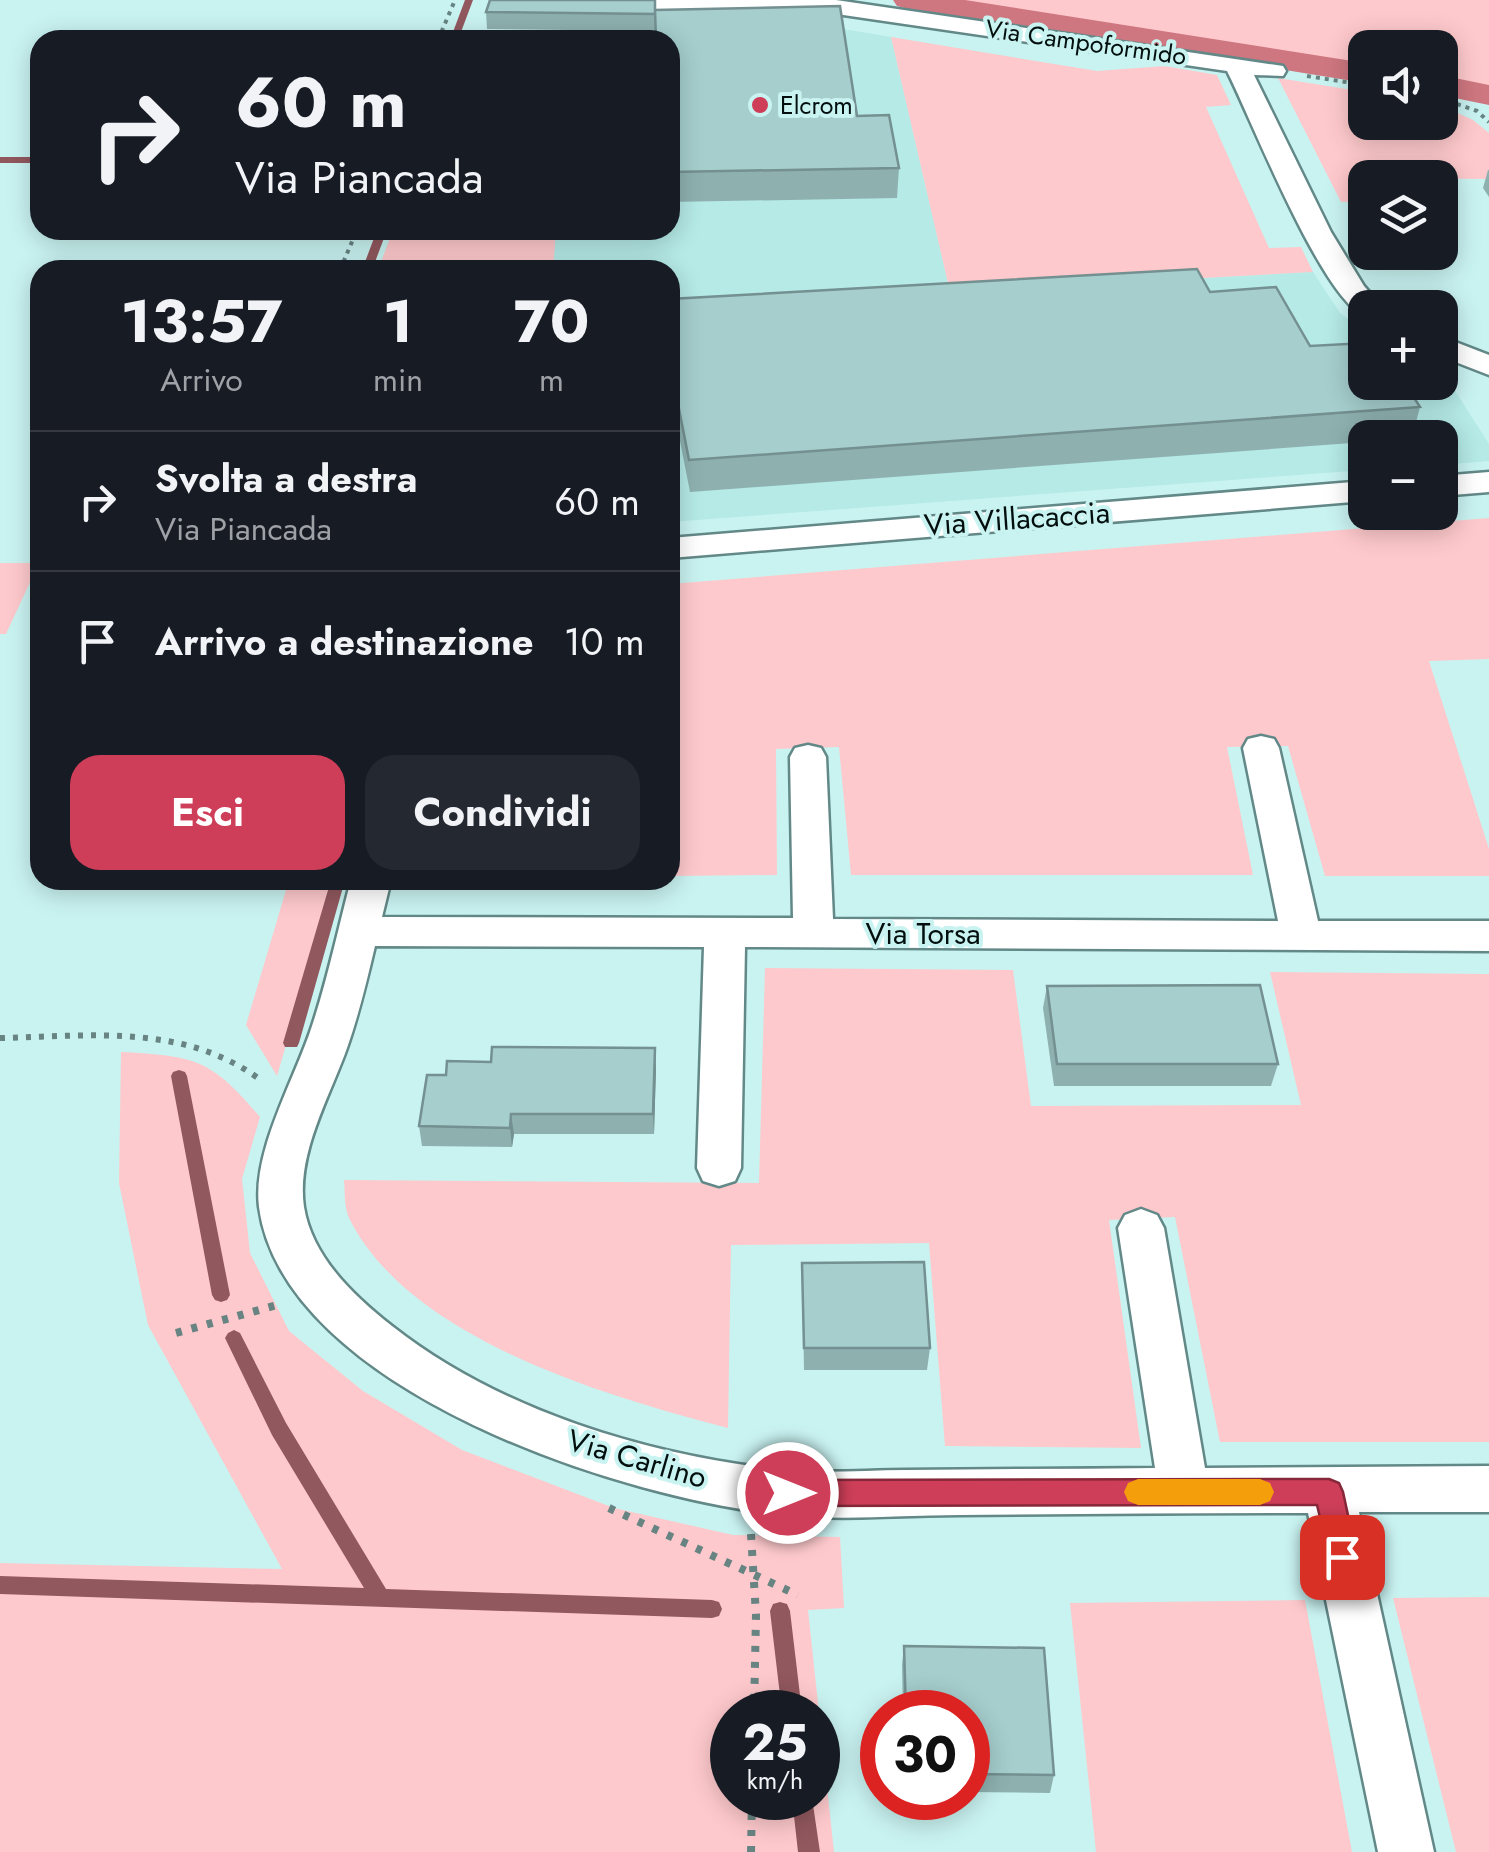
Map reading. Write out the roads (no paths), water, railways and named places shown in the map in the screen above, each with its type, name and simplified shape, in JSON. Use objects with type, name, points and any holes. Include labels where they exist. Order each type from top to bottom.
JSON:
[{"type":"street","name":"Via Campoformido","points":[[658,4],[809,3],[1274,71]]},
{"type":"street","points":[[1236,65],[1326,246],[1354,290]]},
{"type":"street","points":[[1458,353],[1489,366]]},
{"type":"street","points":[[1458,485],[1489,482]]},
{"type":"street","name":"Via Villacaccia","points":[[680,547],[1348,492]]},
{"type":"street","points":[[1261,748],[1301,935]]},
{"type":"street","points":[[808,756],[813,933]]},
{"type":"street","name":"Via Carlino","points":[[368,890],[332,1028],[298,1118],[281,1189],[285,1221],[296,1252],[320,1289],[399,1360],[461,1395],[538,1430],[638,1463],[788,1493],[1489,1489]]},
{"type":"street","name":"Via Torsa","points":[[358,931],[1489,936]]},
{"type":"street","points":[[719,1168],[725,933]]},
{"type":"street","points":[[1141,1228],[1184,1492]]},
{"type":"street","points":[[1329,1492],[1406,1852]]},
{"type":"waterway","points":[[458,30],[469,0]]},
{"type":"waterway","points":[[908,0],[1348,70]]},
{"type":"waterway","points":[[918,0],[924,3]]},
{"type":"waterway","points":[[1458,89],[1489,95]]},
{"type":"waterway","points":[[0,160],[30,160]]},
{"type":"waterway","points":[[371,260],[378,240]]},
{"type":"waterway","points":[[291,1043],[335,890]]},
{"type":"waterway","points":[[179,1076],[221,1295]]},
{"type":"waterway","points":[[234,1338],[279,1429],[381,1598]]},
{"type":"waterway","points":[[0,1585],[381,1598]]},
{"type":"waterway","points":[[381,1598],[712,1609]]},
{"type":"waterway","points":[[780,1611],[789,1690]]},
{"type":"waterway","points":[[805,1820],[809,1852]]},
{"type":"place","name":"Elcrom","points":[[760,105]]}]
